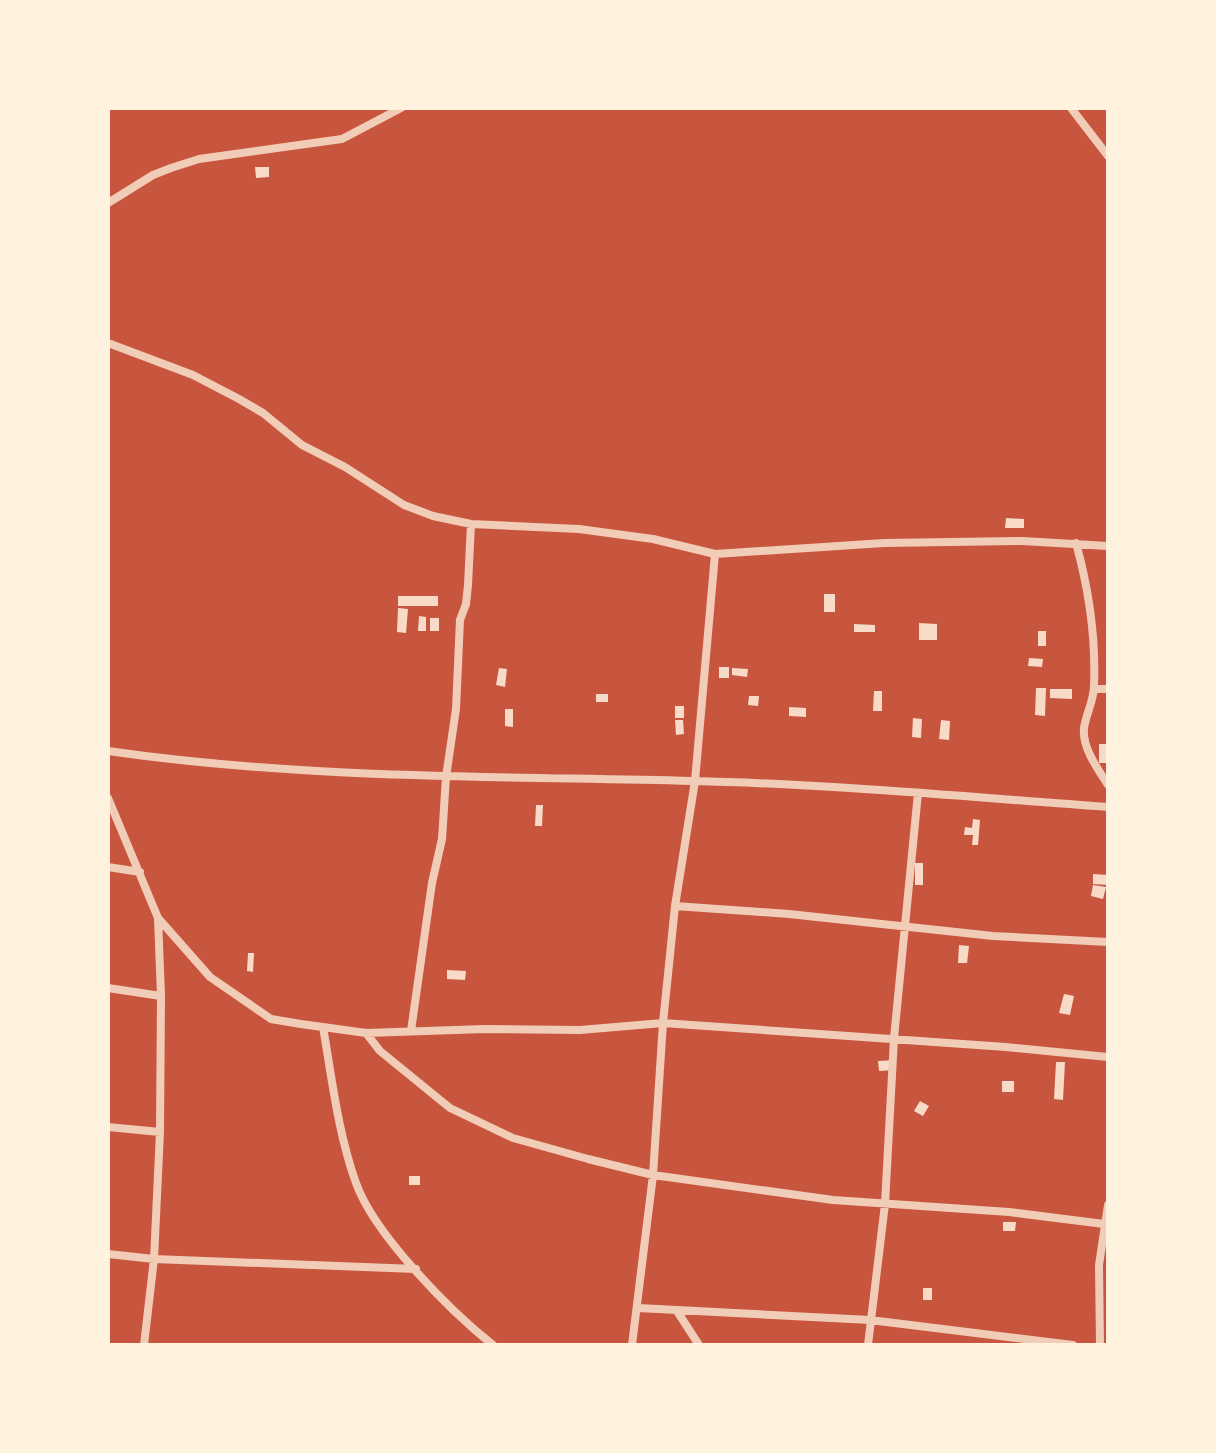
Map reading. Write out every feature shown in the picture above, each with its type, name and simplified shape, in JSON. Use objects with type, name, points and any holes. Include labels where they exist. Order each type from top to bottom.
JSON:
[{"type":"street","points":[[108,203],[153,175],[199,159],[342,139],[401,108]]},
{"type":"street","points":[[1071,108],[1108,156]]},
{"type":"street","points":[[108,343],[193,375],[239,399],[263,413],[302,445],[345,467],[404,505],[433,516],[471,524],[579,529],[653,539],[715,554],[884,543],[1076,543],[1108,546]]},
{"type":"street","points":[[411,1031],[432,883],[442,839],[446,777],[456,709],[460,620],[467,595],[471,524]]},
{"type":"street","points":[[1076,543],[1088,585],[1095,689],[1083,731],[1091,757],[1108,785]]},
{"type":"street","points":[[632,1345],[653,1175],[663,1023],[675,906],[695,781],[715,554]]},
{"type":"street","points":[[1095,689],[1108,689]]},
{"type":"street","points":[[108,751],[267,770],[695,781],[1108,807]]},
{"type":"street","points":[[868,1345],[885,1204],[894,1038],[918,793]]},
{"type":"street","points":[[108,798],[158,918],[160,1132],[154,1259],[144,1345]]},
{"type":"street","points":[[108,867],[140,872]]},
{"type":"street","points":[[675,906],[904,925],[993,936],[1108,942]]},
{"type":"street","points":[[158,918],[210,977],[254,1008],[271,1019],[323,1027],[366,1033],[580,1030],[663,1023],[894,1038],[1108,1057]]},
{"type":"street","points":[[108,988],[161,996]]},
{"type":"street","points":[[323,1027],[343,1135],[356,1185],[380,1229],[470,1327],[493,1345]]},
{"type":"street","points":[[366,1033],[380,1051],[450,1108],[513,1138],[653,1175],[833,1200],[1009,1212],[1104,1224]]},
{"type":"street","points":[[108,1127],[160,1132]]},
{"type":"street","points":[[1100,1345],[1099,1265],[1108,1205]]},
{"type":"street","points":[[108,1254],[154,1259],[416,1269]]},
{"type":"street","points":[[638,1308],[870,1320],[1073,1345]]},
{"type":"street","points":[[677,1311],[699,1345]]},
{"type":"building","points":[[255,167],[269,167],[269,177],[256,178]]},
{"type":"building","points":[[1006,518],[1024,519],[1024,528],[1005,528]]},
{"type":"building","points":[[824,594],[835,594],[835,612],[824,612]]},
{"type":"building","points":[[398,596],[438,596],[438,606],[398,606]]},
{"type":"building","points":[[398,608],[408,609],[406,633],[397,632]]},
{"type":"building","points":[[419,616],[426,617],[426,631],[418,631]]},
{"type":"building","points":[[430,618],[439,618],[439,631],[430,631]]},
{"type":"building","points":[[919,623],[937,624],[937,640],[919,640]]},
{"type":"building","points":[[854,624],[875,625],[875,632],[854,632]]},
{"type":"building","points":[[1038,631],[1046,631],[1046,646],[1038,646]]},
{"type":"building","points":[[1029,658],[1043,659],[1042,667],[1028,666]]},
{"type":"building","points":[[719,667],[729,667],[729,678],[719,678]]},
{"type":"building","points":[[499,668],[507,669],[505,687],[496,685]]},
{"type":"building","points":[[732,668],[748,669],[747,677],[732,675]]},
{"type":"building","points":[[1036,688],[1046,688],[1045,716],[1035,715]]},
{"type":"building","points":[[1050,689],[1072,689],[1072,699],[1050,698]]},
{"type":"building","points":[[874,691],[882,691],[882,711],[873,711]]},
{"type":"building","points":[[596,694],[608,694],[608,702],[596,702]]},
{"type":"building","points":[[749,696],[759,696],[758,706],[748,705]]},
{"type":"building","points":[[675,706],[684,706],[684,718],[675,718]]},
{"type":"building","points":[[789,707],[806,708],[806,717],[789,716]]},
{"type":"building","points":[[505,709],[513,709],[513,727],[505,726]]},
{"type":"building","points":[[913,718],[922,719],[921,738],[912,737]]},
{"type":"building","points":[[675,720],[683,720],[684,734],[676,735]]},
{"type":"building","points":[[941,720],[950,721],[949,740],[939,739]]},
{"type":"building","points":[[1099,744],[1108,744],[1108,763],[1099,763]]},
{"type":"building","points":[[536,805],[543,805],[542,826],[535,826]]},
{"type":"building","points":[[973,819],[980,820],[978,845],[972,845],[973,835],[964,835],[965,827],[972,828]]},
{"type":"building","points":[[915,863],[923,863],[923,885],[915,885]]},
{"type":"building","points":[[1093,874],[1108,875],[1108,885],[1093,884]]},
{"type":"building","points":[[1093,885],[1106,887],[1103,899],[1091,896]]},
{"type":"building","points":[[959,945],[969,946],[967,963],[958,963]]},
{"type":"building","points":[[248,953],[254,953],[253,972],[247,971]]},
{"type":"building","points":[[447,970],[466,971],[465,980],[447,979]]},
{"type":"building","points":[[1064,994],[1074,996],[1070,1015],[1059,1013]]},
{"type":"building","points":[[895,1060],[895,1070],[879,1071],[878,1061]]},
{"type":"building","points":[[1056,1062],[1065,1062],[1063,1100],[1054,1099]]},
{"type":"building","points":[[1002,1081],[1014,1081],[1014,1092],[1002,1092]]},
{"type":"building","points":[[920,1101],[929,1106],[923,1116],[914,1111]]},
{"type":"building","points":[[409,1176],[420,1176],[420,1185],[409,1185]]},
{"type":"building","points":[[1003,1222],[1016,1222],[1015,1231],[1003,1231]]},
{"type":"building","points":[[923,1288],[932,1288],[932,1300],[923,1300]]}]
